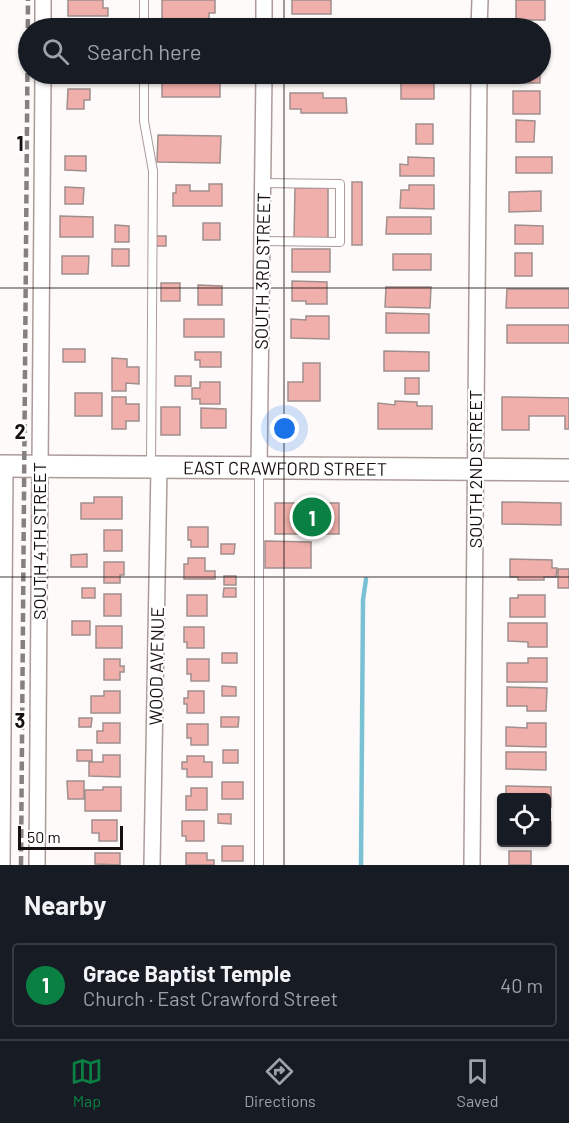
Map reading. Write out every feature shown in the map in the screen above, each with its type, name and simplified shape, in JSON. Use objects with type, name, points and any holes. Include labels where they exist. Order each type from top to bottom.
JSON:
[{"type":"main road","name":"EAST CRAWFORD STREET","points":[[2,466],[569,470]]},
{"type":"street","points":[[43,0],[43,18]]},
{"type":"street","points":[[264,0],[264,18]]},
{"type":"street","points":[[479,18],[480,0]]},
{"type":"street","name":"SOUTH 4TH STREET","points":[[37,865],[43,84]]},
{"type":"street","name":"SOUTH 3RD STREET","points":[[259,468],[264,84]]},
{"type":"street","name":"SOUTH 2ND STREET","points":[[472,865],[479,84]]},
{"type":"street","name":"SOUTH 4TH STREET","points":[[2,466],[2,865]]},
{"type":"street","name":"WOOD AVENUE","points":[[152,865],[155,467]]},
{"type":"lane","points":[[144,0],[144,18]]},
{"type":"lane","points":[[144,84],[144,121],[153,171],[155,467]]},
{"type":"lane","points":[[262,183],[340,184],[340,242],[262,241]]},
{"type":"lane","points":[[259,468],[259,865]]},
{"type":"building","points":[[68,0],[103,0],[103,8],[108,8],[108,16],[68,16]]},
{"type":"building","points":[[162,0],[215,0],[215,13],[209,13],[209,18],[162,18]]},
{"type":"building","points":[[292,0],[331,0],[331,14],[292,14]]},
{"type":"building","points":[[516,0],[545,0],[545,18],[516,18]]},
{"type":"building","points":[[162,84],[220,84],[220,97],[162,97]]},
{"type":"building","points":[[401,84],[434,84],[434,99],[401,99]]},
{"type":"building","points":[[68,89],[90,89],[90,100],[84,100],[84,109],[67,109]]},
{"type":"building","points":[[513,91],[540,91],[540,114],[513,114]]},
{"type":"building","points":[[290,93],[323,93],[323,98],[346,98],[347,113],[301,113],[301,109],[290,109]]},
{"type":"building","points":[[516,120],[535,121],[534,142],[516,142]]},
{"type":"building","points":[[416,124],[433,124],[433,144],[416,144]]},
{"type":"building","points":[[158,135],[221,136],[220,163],[157,162]]},
{"type":"building","points":[[65,156],[86,156],[86,171],[65,170]]},
{"type":"building","points":[[408,157],[434,158],[434,176],[400,176],[400,164],[408,165]]},
{"type":"building","points":[[516,157],[552,157],[552,173],[516,173]]},
{"type":"building","points":[[352,182],[362,182],[362,245],[352,245]]},
{"type":"building","points":[[209,184],[222,184],[222,206],[173,206],[173,193],[176,193],[176,185],[190,185],[190,191],[209,191]]},
{"type":"building","points":[[409,185],[434,185],[434,209],[400,208],[401,190],[409,190]]},
{"type":"building","points":[[65,187],[84,188],[83,204],[65,204]]},
{"type":"building","points":[[295,188],[328,188],[328,238],[294,238]]},
{"type":"building","points":[[541,191],[541,211],[509,212],[509,192]]},
{"type":"building","points":[[60,216],[93,217],[93,237],[60,237]]},
{"type":"building","points":[[387,217],[431,217],[431,234],[386,234]]},
{"type":"building","points":[[203,223],[220,223],[220,240],[203,240]]},
{"type":"building","points":[[115,225],[129,226],[129,242],[115,242]]},
{"type":"building","points":[[515,225],[543,226],[543,244],[515,244]]},
{"type":"building","points":[[153,236],[166,236],[166,246],[153,246]]},
{"type":"building","points":[[112,249],[129,249],[129,266],[112,266]]},
{"type":"building","points":[[292,249],[330,249],[330,272],[292,272]]},
{"type":"building","points":[[515,253],[532,253],[532,276],[515,276]]},
{"type":"building","points":[[393,254],[431,254],[431,270],[393,270]]},
{"type":"building","points":[[62,256],[89,256],[88,274],[62,274]]},
{"type":"building","points":[[292,281],[327,282],[327,304],[292,301]]},
{"type":"building","points":[[161,283],[180,283],[180,301],[161,301]]},
{"type":"building","points":[[198,285],[222,286],[222,305],[198,305]]},
{"type":"building","points":[[386,287],[431,287],[430,308],[385,307]]},
{"type":"building","points":[[507,289],[569,289],[569,308],[506,308]]},
{"type":"building","points":[[386,313],[429,314],[429,333],[386,333]]},
{"type":"building","points":[[306,316],[329,316],[329,339],[291,338],[291,319],[306,320]]},
{"type":"building","points":[[184,319],[224,319],[224,337],[184,337]]},
{"type":"building","points":[[507,325],[569,325],[569,343],[507,343]]},
{"type":"building","points":[[63,349],[85,349],[85,362],[63,362]]},
{"type":"building","points":[[384,351],[429,352],[429,371],[384,371]]},
{"type":"building","points":[[195,352],[221,352],[221,367],[200,367],[200,360],[195,360]]},
{"type":"building","points":[[112,358],[127,359],[127,367],[139,367],[139,384],[126,383],[126,391],[112,391]]},
{"type":"building","points":[[303,363],[320,363],[320,401],[288,401],[288,382],[303,382]]},
{"type":"building","points":[[175,376],[191,376],[191,386],[175,386]]},
{"type":"building","points":[[405,378],[419,378],[419,394],[405,394]]},
{"type":"building","points":[[200,382],[220,382],[220,404],[200,404],[200,399],[192,399],[192,388],[200,388]]},
{"type":"building","points":[[75,393],[102,393],[102,416],[75,416]]},
{"type":"building","points":[[112,397],[126,397],[126,404],[139,404],[139,421],[126,421],[126,429],[112,429]]},
{"type":"building","points":[[502,397],[569,398],[569,429],[565,429],[565,416],[529,416],[529,430],[502,430]]},
{"type":"building","points":[[395,401],[417,402],[417,406],[432,406],[432,429],[378,429],[378,403],[395,405]]},
{"type":"building","points":[[161,407],[180,407],[180,435],[161,435]]},
{"type":"building","points":[[201,408],[226,409],[226,428],[201,428]]},
{"type":"building","points":[[94,497],[122,497],[122,519],[81,519],[81,503],[94,503]]},
{"type":"building","points":[[502,502],[561,503],[561,525],[502,524]]},
{"type":"building","points":[[275,503],[339,503],[339,534],[275,534]]},
{"type":"building","points":[[188,527],[208,527],[208,547],[191,547],[191,540],[188,540]]},
{"type":"building","points":[[104,530],[122,530],[122,551],[104,551]]},
{"type":"building","points":[[265,541],[311,542],[311,568],[265,568]]},
{"type":"building","points":[[221,544],[235,544],[234,554],[221,554]]},
{"type":"building","points":[[87,554],[87,567],[71,567],[71,555]]},
{"type":"building","points":[[188,558],[205,558],[205,571],[215,571],[215,579],[184,579],[184,564],[188,564]]},
{"type":"building","points":[[510,559],[552,560],[552,568],[557,568],[556,577],[544,577],[544,580],[518,580],[518,577],[510,577]]},
{"type":"building","points":[[104,562],[124,562],[124,575],[120,575],[120,583],[104,583]]},
{"type":"building","points":[[558,569],[569,569],[569,588],[558,588]]},
{"type":"building","points":[[224,576],[236,576],[236,585],[224,585]]},
{"type":"building","points":[[82,588],[95,588],[95,598],[82,598]]},
{"type":"building","points":[[224,588],[236,588],[236,597],[223,597]]},
{"type":"building","points":[[104,594],[121,594],[121,616],[104,616]]},
{"type":"building","points":[[187,595],[207,595],[207,616],[187,616]]},
{"type":"building","points":[[518,595],[545,595],[545,617],[510,617],[510,598],[518,598]]},
{"type":"building","points":[[72,621],[90,621],[90,635],[72,635]]},
{"type":"building","points":[[508,623],[547,623],[547,647],[528,647],[528,642],[508,641]]},
{"type":"building","points":[[96,626],[122,626],[122,648],[96,648]]},
{"type":"building","points":[[184,627],[204,627],[204,648],[187,648],[187,642],[184,642]]},
{"type":"building","points":[[222,653],[237,653],[237,663],[222,663]]},
{"type":"building","points":[[528,658],[547,658],[547,682],[507,682],[507,663],[528,663]]},
{"type":"building","points":[[104,659],[120,659],[120,666],[124,666],[124,672],[120,672],[120,680],[104,680]]},
{"type":"building","points":[[187,659],[209,659],[209,681],[191,681],[191,674],[187,674]]},
{"type":"building","points":[[222,686],[236,687],[236,696],[222,696]]},
{"type":"building","points":[[507,687],[547,688],[546,711],[527,711],[527,706],[507,706]]},
{"type":"building","points":[[104,691],[120,691],[120,713],[91,713],[91,696],[104,696]]},
{"type":"building","points":[[188,691],[204,691],[204,713],[187,713],[184,698],[188,698]]},
{"type":"building","points":[[221,717],[239,717],[238,727],[221,727]]},
{"type":"building","points":[[79,718],[92,718],[91,727],[79,727]]},
{"type":"building","points":[[103,723],[120,723],[120,743],[97,743],[97,731],[103,731]]},
{"type":"building","points":[[527,723],[546,723],[546,747],[506,746],[506,727],[527,728]]},
{"type":"building","points":[[187,724],[208,724],[208,745],[191,745],[191,738],[187,738]]},
{"type":"building","points":[[77,750],[92,750],[92,761],[77,761]]},
{"type":"building","points":[[223,750],[238,750],[238,763],[223,763]]},
{"type":"building","points":[[506,752],[546,752],[546,770],[506,769]]},
{"type":"building","points":[[103,755],[120,755],[120,777],[89,776],[89,762],[103,762]]},
{"type":"building","points":[[187,756],[204,756],[204,762],[212,762],[212,777],[187,777],[187,769],[182,769],[182,762],[187,762]]},
{"type":"building","points":[[67,781],[84,781],[84,799],[68,799]]},
{"type":"building","points":[[222,782],[243,782],[243,799],[222,799]]},
{"type":"building","points":[[506,786],[551,787],[551,793],[506,793]]},
{"type":"building","points":[[103,787],[121,787],[121,811],[85,811],[85,790],[103,790]]},
{"type":"building","points":[[191,788],[207,788],[207,810],[186,810],[186,796],[191,796]]},
{"type":"building","points":[[218,814],[231,814],[231,824],[218,823]]},
{"type":"building","points":[[92,820],[117,820],[117,841],[99,841],[99,833],[92,833]]},
{"type":"building","points":[[182,821],[204,821],[204,841],[186,841],[186,836],[182,836]]},
{"type":"building","points":[[222,846],[243,846],[243,861],[222,861]]},
{"type":"building","points":[[509,851],[531,851],[531,865],[509,865]]},
{"type":"building","points":[[95,853],[120,853],[120,865],[95,864]]},
{"type":"building","points":[[186,853],[207,853],[207,860],[214,860],[214,865],[186,865]]},
{"type":"waterway","points":[[361,865],[363,600],[366,579]]},
{"type":"railway","points":[[28,0],[28,18]]},
{"type":"railway","points":[[21,865],[27,84]]},
{"type":"place","name":"Grace Baptist Temple","points":[[312,517]]}]
